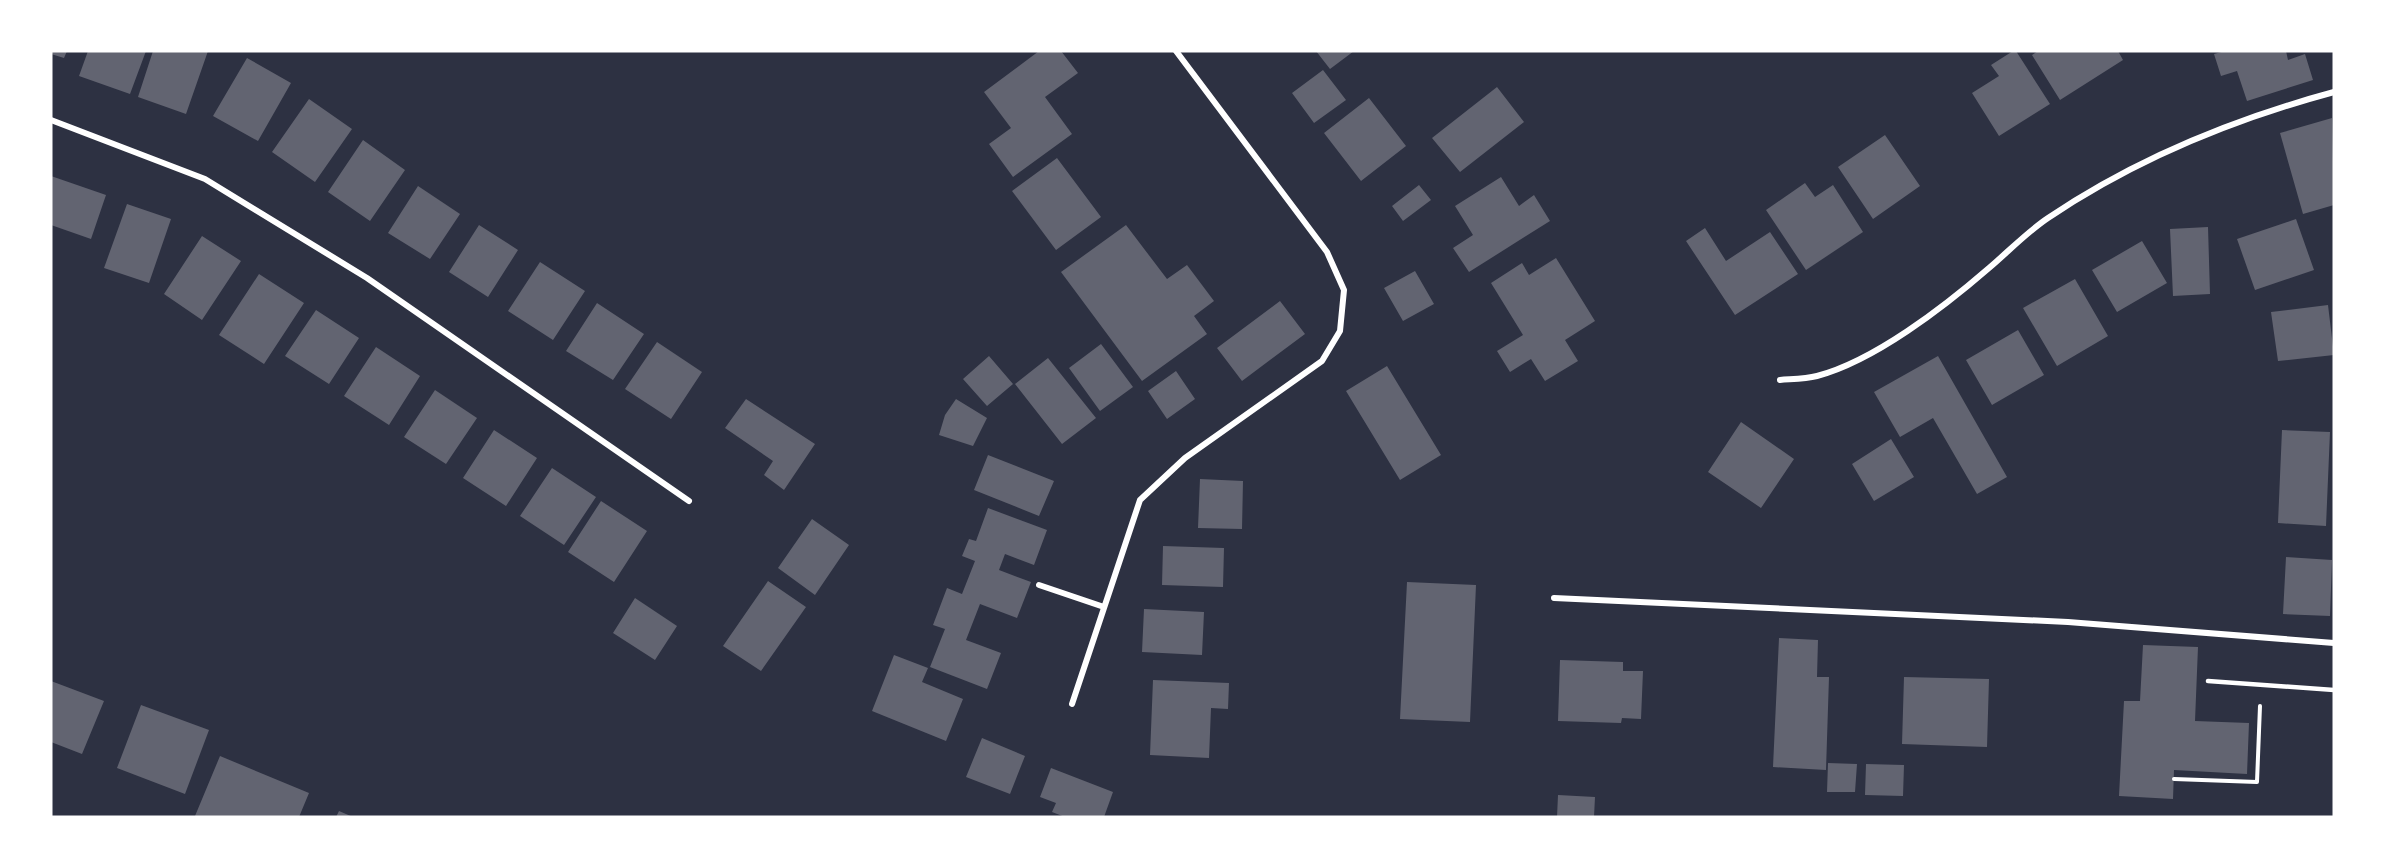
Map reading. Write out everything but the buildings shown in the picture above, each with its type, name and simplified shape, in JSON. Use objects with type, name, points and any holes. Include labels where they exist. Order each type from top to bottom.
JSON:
[{"type":"street","points":[[1072,705],[1140,500],[1185,458],[1322,361],[1340,331],[1344,290],[1327,252],[1176,51]]},
{"type":"street","points":[[1780,380],[1816,376],[1859,360],[1927,317],[2047,219],[2132,170],[2202,136],[2276,108],[2334,92]]},
{"type":"street","points":[[51,120],[205,179],[367,278],[689,501]]},
{"type":"street","points":[[1039,585],[1104,607]]},
{"type":"street","points":[[1554,598],[2068,622],[2334,643]]},
{"type":"lane","points":[[2208,681],[2334,690]]},
{"type":"path","points":[[2174,779],[2257,782],[2261,684]]}]
